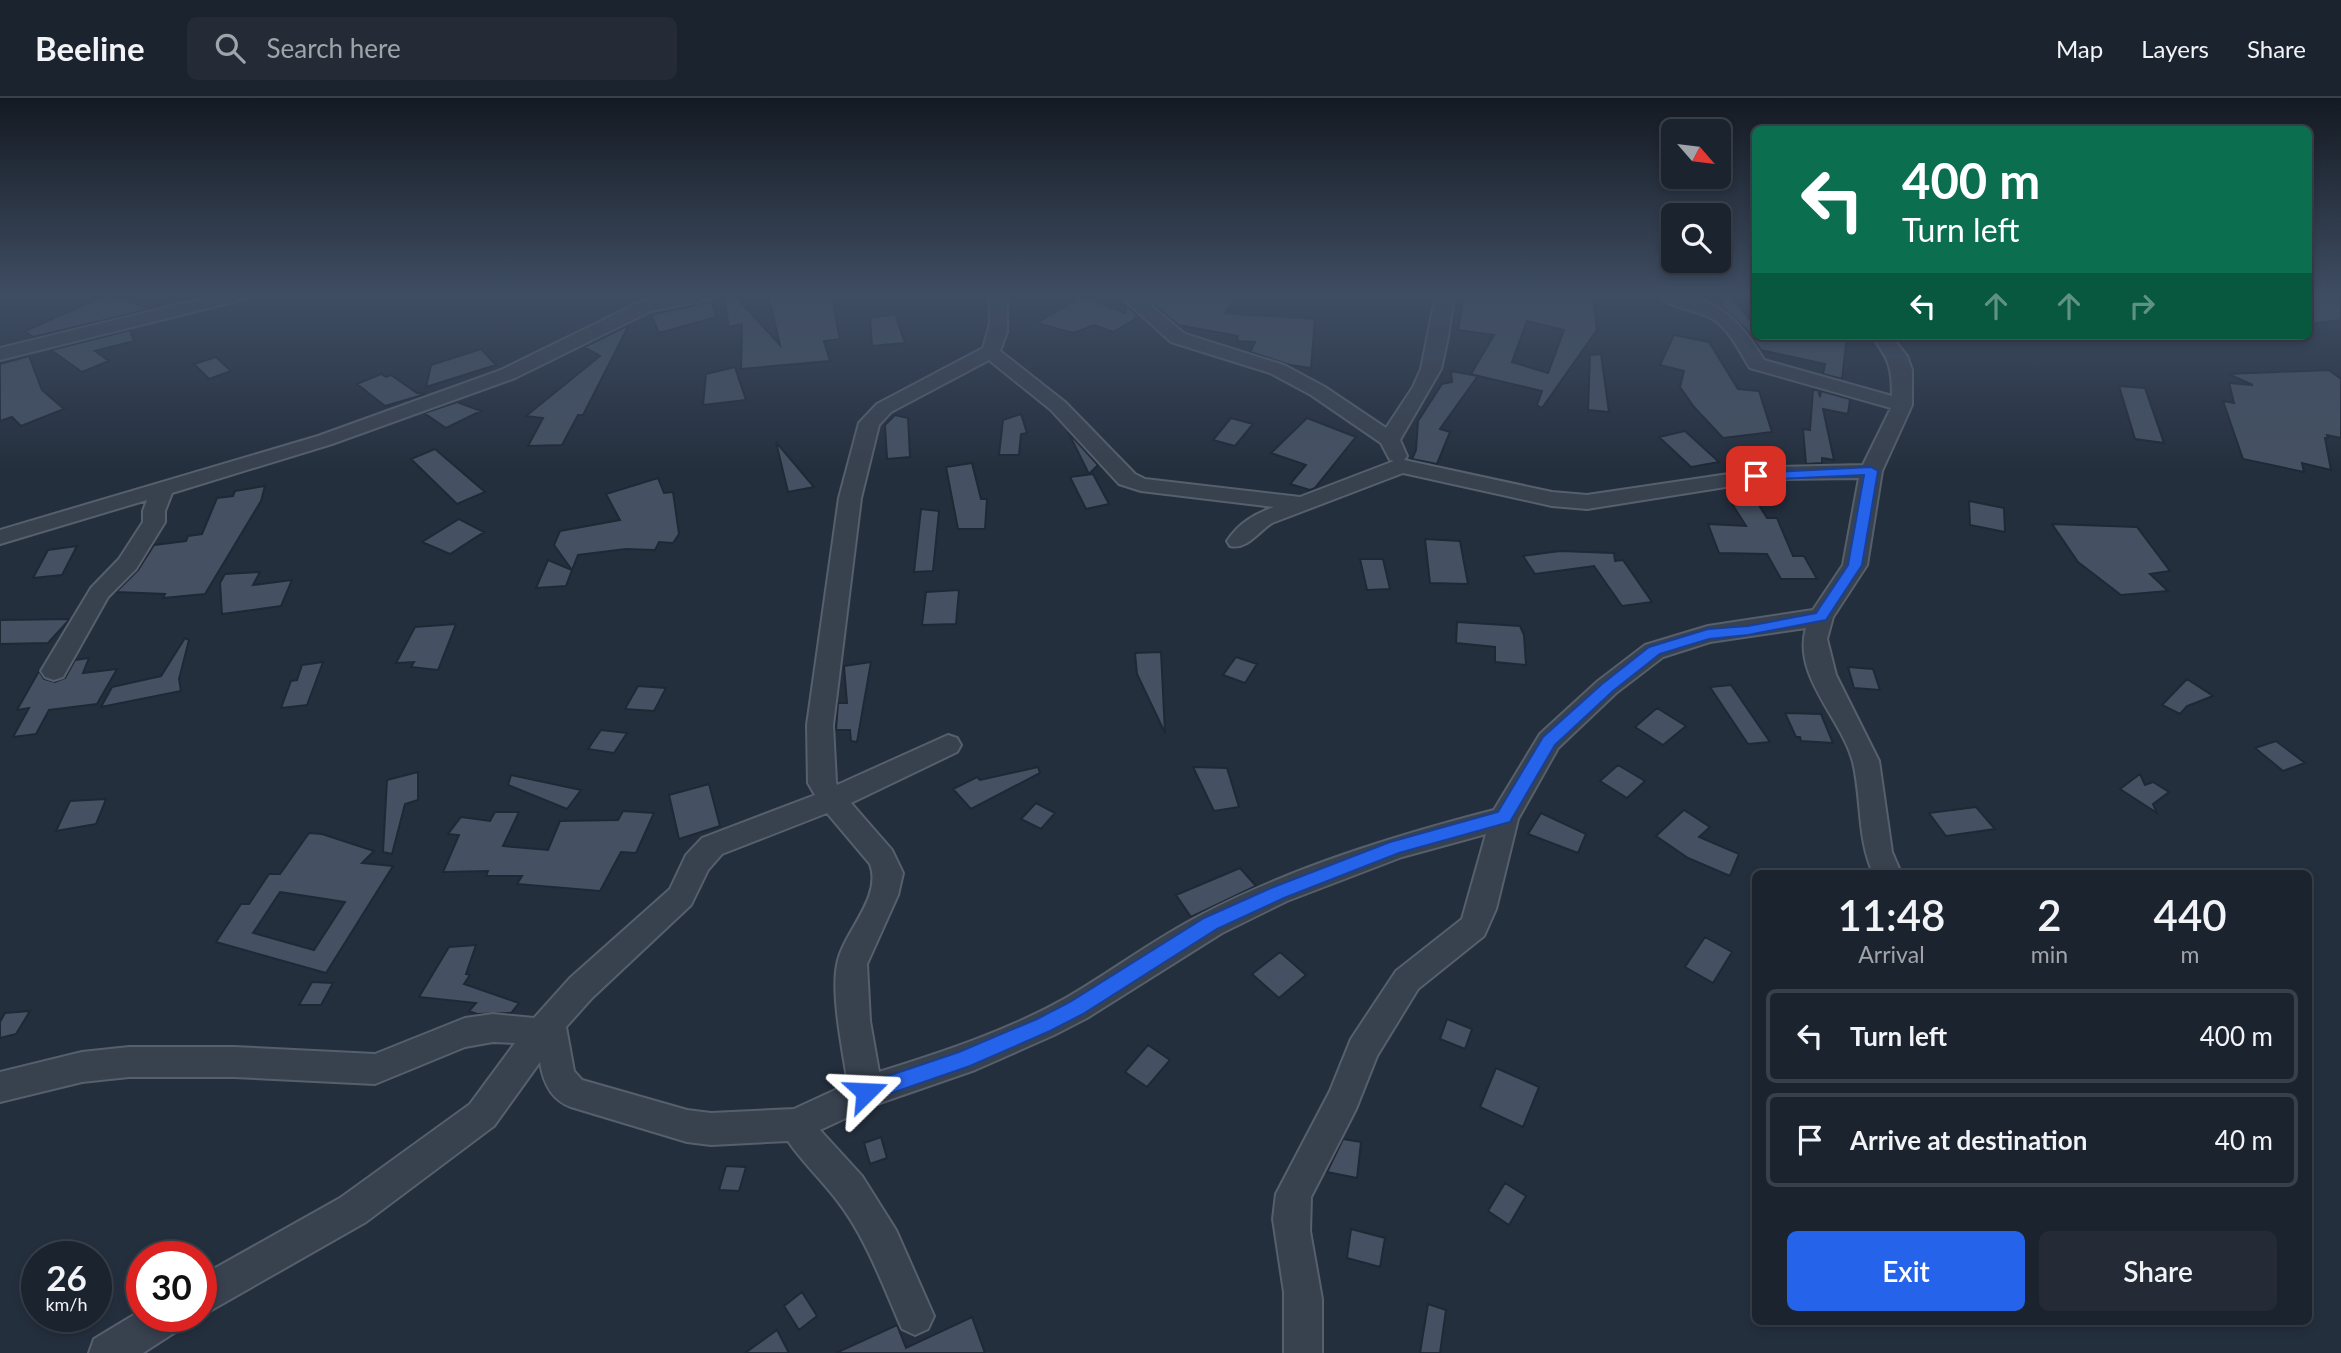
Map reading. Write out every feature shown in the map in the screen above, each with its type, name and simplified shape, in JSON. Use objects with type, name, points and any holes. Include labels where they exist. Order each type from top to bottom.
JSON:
[{"type":"street","points":[[0,537],[162,491],[325,440],[481,385],[544,353]]},
{"type":"street","points":[[866,1092],[854,1021],[852,964],[883,895],[888,873],[881,858],[832,800],[822,783],[820,725],[850,498],[869,423],[884,408],[989,353]]},
{"type":"street","points":[[991,353],[1058,406],[1127,479],[1141,485],[1301,504]]},
{"type":"street","points":[[1225,353],[1277,369],[1339,404],[1390,440],[1401,466]]},
{"type":"street","points":[[1390,440],[1396,425],[1427,377],[1436,353]]},
{"type":"street","points":[[1750,353],[1757,364],[1902,405]]},
{"type":"street","points":[[1887,870],[1878,852],[1866,761],[1823,675],[1815,639],[1821,617],[1855,565],[1871,471],[1902,405],[1902,370],[1894,353]]},
{"type":"street","points":[[1238,541],[1264,518],[1401,466],[1552,499],[1587,502],[1776,473],[1871,471]]},
{"type":"street","points":[[54,671],[99,593],[128,564],[154,522],[154,511],[162,491]]},
{"type":"street","points":[[1303,1353],[1303,1292],[1290,1227],[1290,1207],[1294,1194],[1344,1098],[1363,1049],[1407,980],[1473,927],[1482,909],[1504,817],[1549,741],[1607,687],[1654,651],[1708,634],[1748,631],[1821,617]]},
{"type":"street","points":[[217,1288],[353,1210],[482,1115],[545,1028],[581,988],[681,897],[702,854],[712,846],[832,800],[948,745]]},
{"type":"street","points":[[545,1028],[558,1077],[570,1092],[699,1128],[796,1125],[866,1092],[963,1060],[1044,1025],[1211,924],[1278,893],[1396,847],[1504,817]]},
{"type":"street","points":[[0,1087],[54,1072],[96,1065],[224,1060],[375,1069],[390,1066],[457,1034],[486,1027],[545,1028]]},
{"type":"street","points":[[796,1125],[815,1151],[850,1188],[883,1243],[915,1316]]},
{"type":"street","points":[[108,1353],[141,1332]]},
{"type":"building","points":[[55,353],[97,353],[109,361],[82,372]]},
{"type":"building","points":[[470,353],[484,353],[496,365],[426,387],[431,365]]},
{"type":"building","points":[[594,353],[615,353],[583,415],[578,415],[562,445],[528,446],[543,418],[526,416],[600,356]]},
{"type":"building","points":[[741,353],[827,353],[830,361],[741,369]]},
{"type":"building","points":[[1252,353],[1312,353],[1311,368],[1290,365]]},
{"type":"building","points":[[1484,353],[1515,353],[1512,362],[1548,373],[1556,353],[1581,353],[1542,408],[1537,405],[1542,391],[1471,374]]},
{"type":"building","points":[[1666,353],[1716,353],[1738,389],[1759,391],[1772,432],[1723,438],[1694,407],[1680,387],[1684,371],[1660,365]]},
{"type":"building","points":[[1773,353],[1845,353],[1842,379],[1823,374],[1825,364]]},
{"type":"building","points":[[1601,354],[1609,412],[1588,410],[1590,355]]},
{"type":"building","points":[[29,356],[42,390],[64,409],[21,426],[12,417],[0,421],[0,364]]},
{"type":"building","points":[[216,357],[231,371],[209,379],[194,364]]},
{"type":"building","points":[[735,367],[746,400],[703,405],[706,374]]},
{"type":"building","points":[[2329,370],[2341,379],[2341,438],[2327,435],[2328,438],[2325,438],[2331,470],[2302,463],[2304,472],[2243,459],[2223,401],[2234,403],[2229,383],[2253,385],[2228,374]]},
{"type":"building","points":[[1451,371],[1478,376],[1440,429],[1450,432],[1437,464],[1412,459],[1416,450],[1418,421],[1442,384],[1452,382]]},
{"type":"building","points":[[381,374],[386,377],[391,375],[417,393],[426,394],[385,406],[357,384]]},
{"type":"building","points":[[2119,386],[2145,388],[2164,443],[2135,439]]},
{"type":"building","points":[[1813,390],[1818,390],[1820,397],[1821,391],[1850,399],[1848,414],[1823,409],[1834,460],[1822,458],[1822,463],[1806,464],[1803,429],[1810,430]]},
{"type":"building","points":[[457,402],[481,411],[446,428],[424,413]]},
{"type":"building","points":[[1021,414],[1027,433],[1021,434],[1019,455],[999,455],[1003,420]]},
{"type":"building","points":[[895,415],[908,418],[910,457],[887,459],[885,425]]},
{"type":"building","points":[[1231,418],[1253,424],[1235,446],[1213,440]]},
{"type":"building","points":[[1307,418],[1356,437],[1315,488],[1310,490],[1290,484],[1306,465],[1271,453]]},
{"type":"building","points":[[1685,431],[1719,462],[1691,467],[1659,437]]},
{"type":"building","points":[[1068,432],[1098,465],[1089,474]]},
{"type":"building","points":[[776,442],[814,487],[788,492]]},
{"type":"building","points":[[435,449],[485,492],[457,504],[411,459]]},
{"type":"building","points":[[972,463],[981,499],[987,499],[985,529],[958,529],[946,467]]},
{"type":"building","points":[[1093,474],[1109,504],[1086,509],[1070,477]]},
{"type":"building","points":[[658,478],[664,493],[673,492],[679,534],[673,543],[659,542],[655,550],[626,549],[578,555],[572,570],[554,545],[560,531],[620,520],[606,494]]},
{"type":"building","points":[[265,486],[261,501],[205,594],[163,598],[165,594],[116,592],[138,570],[154,545],[186,541],[188,536],[202,534],[217,498],[233,496],[235,491]]},
{"type":"building","points":[[1752,494],[1767,518],[1777,518],[1793,556],[1804,556],[1817,579],[1781,579],[1767,554],[1719,553],[1708,524],[1746,526],[1727,496]]},
{"type":"building","points":[[1969,501],[2004,508],[2005,532],[1970,525]]},
{"type":"building","points":[[921,509],[939,511],[933,571],[914,572]]},
{"type":"building","points":[[459,519],[484,532],[450,554],[422,542]]},
{"type":"building","points":[[2052,524],[2137,527],[2170,571],[2150,574],[2168,591],[2121,595],[2078,562]]},
{"type":"building","points":[[1425,539],[1460,541],[1468,584],[1430,583]]},
{"type":"building","points":[[77,546],[62,575],[33,578],[48,550]]},
{"type":"building","points":[[1560,551],[1614,553],[1615,561],[1623,560],[1652,602],[1622,606],[1594,566],[1535,574],[1523,556]]},
{"type":"building","points":[[1360,559],[1383,559],[1390,589],[1367,590]]},
{"type":"building","points":[[548,560],[572,570],[566,586],[536,588]]},
{"type":"building","points":[[260,572],[253,585],[292,580],[281,606],[222,614],[220,583],[225,574]]},
{"type":"building","points":[[959,590],[956,624],[922,625],[926,592]]},
{"type":"building","points":[[70,619],[48,643],[0,644],[0,620]]},
{"type":"building","points":[[1457,622],[1520,626],[1524,635],[1526,665],[1495,662],[1495,647],[1456,643]]},
{"type":"building","points":[[456,624],[438,670],[411,667],[414,662],[396,663],[415,627]]},
{"type":"building","points":[[185,638],[189,640],[179,679],[181,691],[101,707],[112,687],[161,676]]},
{"type":"building","points":[[1161,652],[1165,733],[1137,674],[1135,653]]},
{"type":"building","points":[[1236,657],[1257,664],[1245,683],[1223,675]]},
{"type":"building","points":[[89,658],[83,673],[117,669],[97,704],[49,710],[36,734],[13,737],[29,708],[17,710],[39,671],[44,679],[55,682],[65,678],[75,660]]},
{"type":"building","points":[[323,662],[307,705],[281,708],[291,681],[297,680],[302,665]]},
{"type":"building","points":[[871,662],[857,742],[851,741],[850,730],[836,730],[838,703],[847,703],[844,666]]},
{"type":"building","points":[[1848,667],[1873,669],[1880,690],[1854,688]]},
{"type":"building","points":[[2187,679],[2213,696],[2187,706],[2180,714],[2162,705]]},
{"type":"building","points":[[1731,685],[1770,742],[1748,744],[1710,687]]},
{"type":"building","points":[[638,686],[666,688],[654,711],[625,709]]},
{"type":"building","points":[[1657,708],[1686,726],[1663,745],[1635,727]]},
{"type":"building","points":[[1785,713],[1821,714],[1833,743],[1801,741],[1800,737],[1796,737]]},
{"type":"building","points":[[601,730],[627,733],[614,753],[588,749]]},
{"type":"building","points":[[2276,741],[2305,763],[2283,771],[2255,748]]},
{"type":"building","points":[[1618,765],[1645,781],[1627,798],[1600,781]]},
{"type":"building","points":[[1038,767],[1040,773],[971,809],[953,789],[977,777],[980,780]]},
{"type":"building","points":[[1193,767],[1227,768],[1239,807],[1214,811]]},
{"type":"building","points":[[418,772],[418,800],[405,804],[392,854],[383,852],[387,780]]},
{"type":"building","points":[[2140,774],[2145,785],[2153,782],[2169,792],[2153,804],[2157,813],[2120,789]]},
{"type":"building","points":[[511,775],[581,790],[567,809],[508,785]]},
{"type":"building","points":[[709,784],[720,826],[679,839],[669,795]]},
{"type":"building","points":[[106,799],[96,824],[56,831],[70,801]]},
{"type":"building","points":[[1036,803],[1055,813],[1041,829],[1021,819]]},
{"type":"building","points":[[1976,807],[1995,829],[1946,836],[1929,813]]},
{"type":"building","points":[[1684,810],[1710,827],[1699,837],[1739,854],[1730,876],[1688,858],[1656,836]]},
{"type":"building","points":[[623,811],[654,813],[636,853],[621,852],[600,891],[517,884],[522,876],[486,876],[488,871],[443,872],[459,835],[448,834],[461,817],[490,821],[495,812],[519,812],[503,846],[548,850],[560,821],[618,820]]},
{"type":"building","points":[[1541,813],[1586,834],[1578,853],[1528,834]]},
{"type":"building","points":[[309,833],[322,834],[374,851],[362,863],[393,866],[326,973],[216,942],[241,904],[249,904],[269,874],[280,874]],"holes":[[[280,892],[345,902],[314,950],[253,933]]]},
{"type":"building","points":[[1240,868],[1256,886],[1191,917],[1176,895]]},
{"type":"building","points":[[1705,937],[1732,952],[1713,983],[1685,967]]},
{"type":"building","points":[[476,945],[466,974],[470,975],[464,984],[519,1003],[511,1013],[477,1014],[469,1011],[476,1003],[419,997],[449,947]]},
{"type":"building","points":[[1280,952],[1306,975],[1279,998],[1252,974]]},
{"type":"building","points":[[312,982],[333,983],[321,1005],[299,1005]]},
{"type":"building","points":[[30,1011],[16,1034],[0,1038],[0,1022],[5,1013]]},
{"type":"building","points":[[1447,1019],[1472,1029],[1465,1049],[1440,1039]]},
{"type":"building","points":[[1148,1045],[1170,1060],[1147,1087],[1125,1072]]},
{"type":"building","points":[[1496,1068],[1539,1087],[1523,1127],[1480,1107]]},
{"type":"building","points":[[881,1137],[887,1158],[870,1164],[864,1143]]},
{"type":"building","points":[[1343,1139],[1361,1142],[1357,1178],[1327,1172]]},
{"type":"building","points":[[726,1166],[746,1167],[739,1191],[719,1190]]},
{"type":"building","points":[[1505,1183],[1526,1196],[1509,1225],[1488,1211]]},
{"type":"building","points":[[1351,1229],[1385,1238],[1380,1267],[1347,1258]]},
{"type":"building","points":[[802,1292],[817,1316],[799,1330],[784,1306]]},
{"type":"building","points":[[1428,1304],[1446,1310],[1440,1353],[1420,1353]]},
{"type":"building","points":[[972,1317],[985,1353],[836,1353],[897,1325],[906,1348]]},
{"type":"building","points":[[777,1330],[789,1353],[745,1353]]},
{"type":"route","points":[[866,1092],[963,1060],[1044,1025],[1211,924],[1278,893],[1396,847],[1504,817],[1549,741],[1607,687],[1654,651],[1708,634],[1748,631],[1821,617],[1855,565],[1871,471],[1776,473],[1756,476]]}]
